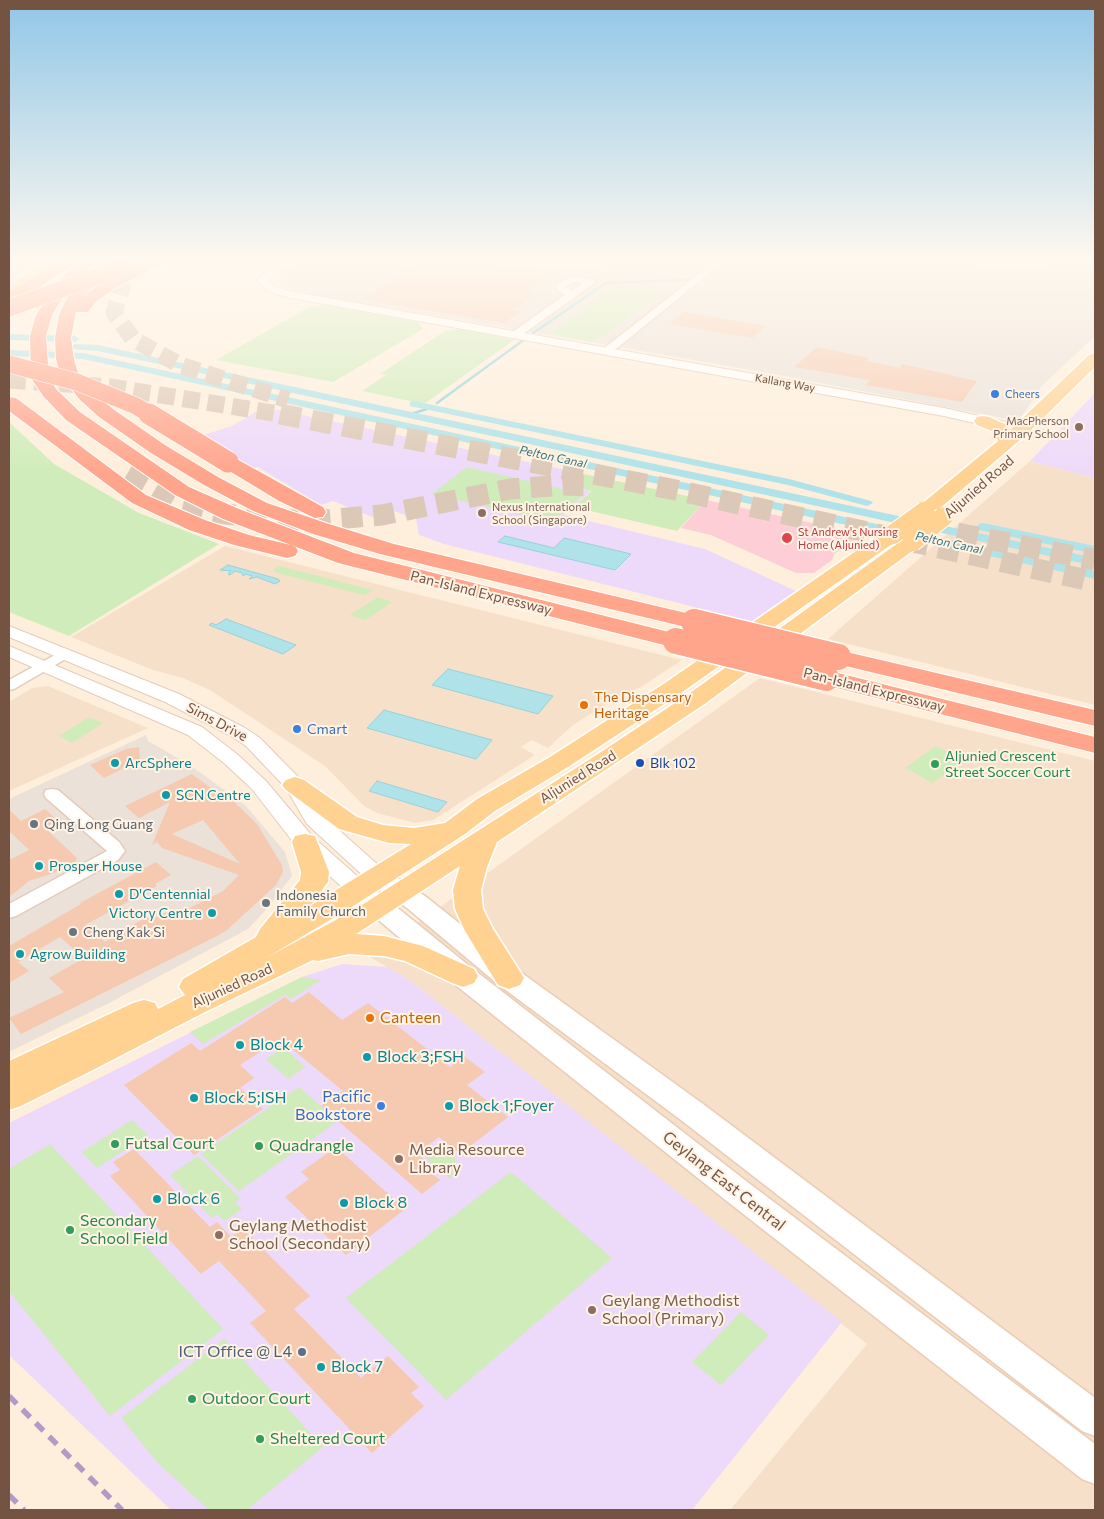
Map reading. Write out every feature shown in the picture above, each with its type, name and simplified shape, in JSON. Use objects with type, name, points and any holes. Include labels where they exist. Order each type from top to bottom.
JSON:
[{"type":"highway","name":"Pan-Island Expressway","points":[[35,334],[23,360],[40,378],[60,406],[182,491],[231,514],[308,545],[386,569],[1095,745]]},
{"type":"highway","name":"Pan-Island Expressway","points":[[63,336],[64,359],[69,373],[76,384],[97,406],[158,449],[211,481],[260,507],[321,529],[410,550],[462,566],[1095,718]]},
{"type":"highway","points":[[127,474],[40,407],[26,388],[23,380],[23,360],[136,406],[286,497],[333,521],[410,550]]},
{"type":"highway","points":[[10,405],[139,499],[169,514],[242,540],[360,570],[386,569]]},
{"type":"main road","name":"Aljunied Road","points":[[9,1075],[165,1001],[254,952],[486,838],[698,698],[912,542],[934,514],[1095,358]]},
{"type":"main road","name":"Aljunied Road","points":[[9,1097],[78,1064],[194,1004],[298,955],[486,805],[559,762],[673,688],[892,535],[934,514],[1040,434],[1095,378]]},
{"type":"main road","points":[[984,421],[1014,436]]},
{"type":"main road","points":[[295,785],[348,823],[374,832],[388,835],[414,836],[456,828]]},
{"type":"main road","points":[[486,838],[473,867],[467,890],[469,909],[479,931],[509,978]]},
{"type":"main road","points":[[254,952],[277,928],[314,882],[315,872],[305,842]]},
{"type":"main road","points":[[379,891],[416,902],[509,978],[692,1112],[1095,1419]]},
{"type":"main road","name":"Geylang East Central","points":[[379,891],[463,976],[739,1193],[1095,1466]]},
{"type":"main road","points":[[298,955],[349,944],[384,946],[413,953],[463,976]]},
{"type":"street","name":"Kallang Way","points":[[511,334],[984,421]]},
{"type":"street","points":[[606,351],[628,334]]},
{"type":"street","points":[[1014,436],[1040,434]]},
{"type":"street","name":"Sims Drive","points":[[9,631],[172,698],[238,732],[253,742],[295,785],[314,819],[379,891]]},
{"type":"street","name":"Sims Drive","points":[[9,651],[195,731],[231,759],[259,785],[305,842],[379,891]]},
{"type":"street","points":[[9,686],[64,654]]},
{"type":"street","points":[[9,912],[112,856],[116,851],[113,846],[52,794]]},
{"type":"shaded area","points":[[542,334],[1095,334],[1095,336],[1042,386],[1020,419],[1008,419],[763,372]]},
{"type":"shaded area","name":"MacPherson Primary School","points":[[1095,393],[1095,478],[1030,461]]},
{"type":"shaded area","name":"Nexus International School (Singapore)","points":[[264,407],[576,472],[563,485],[591,491],[564,515],[705,549],[796,591],[754,622],[444,544],[419,535],[416,519],[391,510],[375,518],[333,501],[321,505],[258,467],[253,468],[200,436],[232,426]]},
{"type":"shaded area","points":[[1030,461],[1095,478],[1095,705],[828,639]]},
{"type":"shaded area","name":"St Andrew's Nursing Home (Aljunied)","points":[[706,500],[863,534],[834,554],[832,560],[814,573],[796,573],[711,535],[681,528]]},
{"type":"shaded area","points":[[225,546],[682,660],[641,687],[617,697],[573,725],[548,748],[532,740],[521,747],[535,755],[433,820],[415,823],[377,813],[364,806],[325,766],[210,690],[183,678],[153,670],[71,637]]},
{"type":"shaded area","points":[[760,678],[1095,761],[1095,1510],[730,1510],[867,1344],[412,982],[370,957]]},
{"type":"shaded area","points":[[48,686],[148,728],[9,791],[9,702],[32,688]]},
{"type":"shaded area","points":[[146,735],[148,741],[190,765],[246,806],[285,852],[292,876],[248,929],[111,1002],[9,1052],[9,799]]},
{"type":"shaded area","points":[[342,964],[388,967],[412,982],[842,1322],[692,1510],[171,1510],[9,1355],[9,1123],[302,977]]},
{"type":"green space","points":[[262,334],[415,334],[333,382],[216,360]]},
{"type":"green space","points":[[441,334],[485,334],[514,340],[424,404],[362,391],[386,375],[380,374]]},
{"type":"green space","points":[[550,334],[606,334],[599,339],[589,341]]},
{"type":"green space","points":[[9,422],[54,464],[139,513],[219,544],[69,636],[9,612]]},
{"type":"green space","points":[[467,467],[584,494],[552,522],[432,494]]},
{"type":"green space","points":[[579,473],[706,500],[677,531],[573,507],[592,491],[565,485]]},
{"type":"green space","points":[[279,566],[373,590],[364,595],[277,573],[273,570]]},
{"type":"green space","points":[[378,597],[392,602],[365,620],[350,615]]},
{"type":"green space","points":[[89,717],[103,723],[72,743],[59,736]]},
{"type":"green space","name":"Aljunied Crescent Street Soccer Court","points":[[936,746],[964,760],[933,783],[905,768]]},
{"type":"green space","points":[[302,977],[321,980],[291,999],[285,995],[203,1044],[190,1032]]},
{"type":"green space","points":[[284,1048],[305,1067],[288,1079],[266,1059]]},
{"type":"green space","name":"Quadrangle","points":[[299,1087],[338,1121],[239,1191],[201,1154]]},
{"type":"green space","name":"Futsal Court","points":[[132,1120],[148,1135],[97,1168],[82,1152]]},
{"type":"green space","name":"Secondary School Field","points":[[50,1144],[223,1329],[110,1416],[9,1291],[9,1169]]},
{"type":"green space","points":[[442,1146],[456,1158],[451,1179],[426,1158]]},
{"type":"green space","points":[[198,1156],[240,1198],[235,1202],[242,1209],[224,1221],[217,1214],[212,1218],[170,1175]]},
{"type":"green space","points":[[511,1172],[612,1258],[446,1400],[346,1298]]},
{"type":"green space","points":[[741,1312],[769,1335],[721,1385],[692,1362]]},
{"type":"green space","points":[[224,1339],[323,1447],[247,1510],[209,1510],[158,1463],[121,1418]]},
{"type":"water","points":[[505,536],[554,548],[564,538],[631,554],[615,570],[498,542]]},
{"type":"water","points":[[228,565],[280,581],[275,584],[257,577],[249,579],[252,576],[246,574],[243,576],[242,573],[235,571],[230,575],[228,574],[231,571],[220,570]]},
{"type":"water","points":[[226,619],[296,645],[283,654],[209,625],[212,623],[216,625]]},
{"type":"water","points":[[448,669],[553,696],[538,714],[432,685]]},
{"type":"water","points":[[384,710],[492,740],[476,759],[367,728]]},
{"type":"water","points":[[377,781],[447,802],[438,812],[369,791]]},
{"type":"building","points":[[728,334],[757,334],[752,338]]},
{"type":"building","points":[[817,347],[869,358],[866,361],[900,368],[902,364],[977,381],[962,402],[866,385],[870,380],[794,367]]},
{"type":"building","name":"ArcSphere","points":[[139,747],[140,760],[104,778],[90,765],[126,749]]},
{"type":"building","name":"Victory Centre","points":[[192,774],[222,796],[226,794],[257,824],[282,865],[283,872],[276,885],[227,930],[219,935],[21,1034],[9,1018],[64,992],[49,978],[84,958],[60,937],[18,962],[29,971],[9,983],[9,946],[80,903],[156,862],[171,875],[155,884],[157,886],[85,925],[105,942],[146,917],[152,919],[168,912],[174,916],[223,891],[239,875],[162,848],[157,842],[152,845],[170,802],[139,818],[125,806]],"holes":[[[203,820],[240,864],[172,834]]]},
{"type":"building","name":"Prosper House","points":[[9,809],[21,821],[45,809],[58,821],[44,827],[77,858],[75,863],[54,873],[29,881],[9,897],[9,860],[29,850],[9,831]]},
{"type":"building","points":[[309,992],[342,1020],[368,1003],[450,1067],[464,1056],[485,1072],[467,1085],[508,1117],[460,1154],[439,1137],[417,1154],[434,1168],[430,1172],[440,1180],[422,1194],[321,1106],[343,1091],[280,1039],[240,1065],[254,1078],[240,1088],[263,1109],[194,1155],[124,1085],[191,1043],[200,1051],[285,997],[292,1003]]},
{"type":"building","name":"Block 8","points":[[336,1147],[405,1209],[346,1255],[285,1197],[309,1179],[301,1172]]},
{"type":"building","points":[[134,1149],[210,1227],[217,1222],[231,1237],[243,1229],[310,1296],[294,1309],[361,1378],[388,1356],[419,1387],[411,1393],[424,1406],[372,1453],[250,1323],[266,1311],[219,1261],[201,1274],[110,1176],[120,1170],[113,1162]]},
{"type":"waterway","name":"Pelton Canal","points":[[9,337],[75,339]]},
{"type":"waterway","points":[[437,403],[525,339]]},
{"type":"waterway","name":"Pelton Canal","points":[[75,347],[98,348],[1095,562]]},
{"type":"waterway","name":"Pelton Canal","points":[[9,353],[83,356],[1095,575]]},
{"type":"waterway","name":"Pelton Canal","points":[[414,404],[789,482],[867,503]]},
{"type":"waterway","points":[[411,414],[430,408]]},
{"type":"waterway","name":"Pelton Canal","points":[[983,527],[1095,550]]},
{"type":"tunnel","points":[[129,334],[133,339],[180,365],[288,400]]},
{"type":"tunnel","points":[[9,380],[111,387],[281,414]]},
{"type":"tunnel","points":[[281,414],[286,415]]},
{"type":"tunnel","points":[[281,414],[671,489],[1095,582]]},
{"type":"tunnel","points":[[127,474],[175,502],[217,513],[275,520],[323,520],[382,515],[510,489],[564,485],[592,486]]},
{"type":"tunnel","points":[[957,533],[1095,560]]},
{"type":"railway","points":[[9,1396],[122,1510]]},
{"type":"railway","points":[[9,1495],[24,1510]]},
{"type":"place","name":"Cheers","points":[[995,394]]},
{"type":"place","name":"MacPherson Primary School","points":[[1079,427]]},
{"type":"place","name":"Nexus International School (Singapore)","points":[[482,513]]},
{"type":"place","name":"St Andrew's Nursing Home (Aljunied)","points":[[787,538]]},
{"type":"place","name":"The Dispensary Heritage","points":[[584,705]]},
{"type":"place","name":"Cmart","points":[[297,729]]},
{"type":"place","name":"ArcSphere","points":[[115,763]]},
{"type":"place","name":"Blk 102","points":[[640,763]]},
{"type":"place","name":"Aljunied Crescent Street Soccer Court","points":[[935,764]]},
{"type":"place","name":"SCN Centre","points":[[166,795]]},
{"type":"place","name":"Qing Long Guang","points":[[34,824]]},
{"type":"place","name":"Prosper House","points":[[39,866]]},
{"type":"place","name":"D'Centennial","points":[[119,894]]},
{"type":"place","name":"Indonesia Family Church","points":[[266,903]]},
{"type":"place","name":"Victory Centre","points":[[212,913]]},
{"type":"place","name":"Cheng Kak Si","points":[[73,932]]},
{"type":"place","name":"Agrow Building","points":[[20,954]]},
{"type":"place","name":"Canteen","points":[[370,1018]]},
{"type":"place","name":"Block 4","points":[[240,1045]]},
{"type":"place","name":"Block 3;FSH","points":[[367,1057]]},
{"type":"place","name":"Block 5;ISH","points":[[194,1098]]},
{"type":"place","name":"Pacific Bookstore","points":[[381,1106]]},
{"type":"place","name":"Block 1;Foyer","points":[[449,1106]]},
{"type":"place","name":"Futsal Court","points":[[115,1144]]},
{"type":"place","name":"Quadrangle","points":[[259,1146]]},
{"type":"place","name":"Media Resource Library","points":[[399,1159]]},
{"type":"place","name":"Block 6","points":[[157,1199]]},
{"type":"place","name":"Block 8","points":[[344,1203]]},
{"type":"place","name":"Secondary School Field","points":[[70,1230]]},
{"type":"place","name":"Geylang Methodist School (Secondary)","points":[[219,1235]]},
{"type":"place","name":"Geylang Methodist School (Primary)","points":[[592,1310]]},
{"type":"place","name":"ICT Office @ L4","points":[[302,1352]]},
{"type":"place","name":"Block 7","points":[[321,1367]]},
{"type":"place","name":"Outdoor Court","points":[[192,1399]]},
{"type":"place","name":"Sheltered Court","points":[[260,1439]]}]
